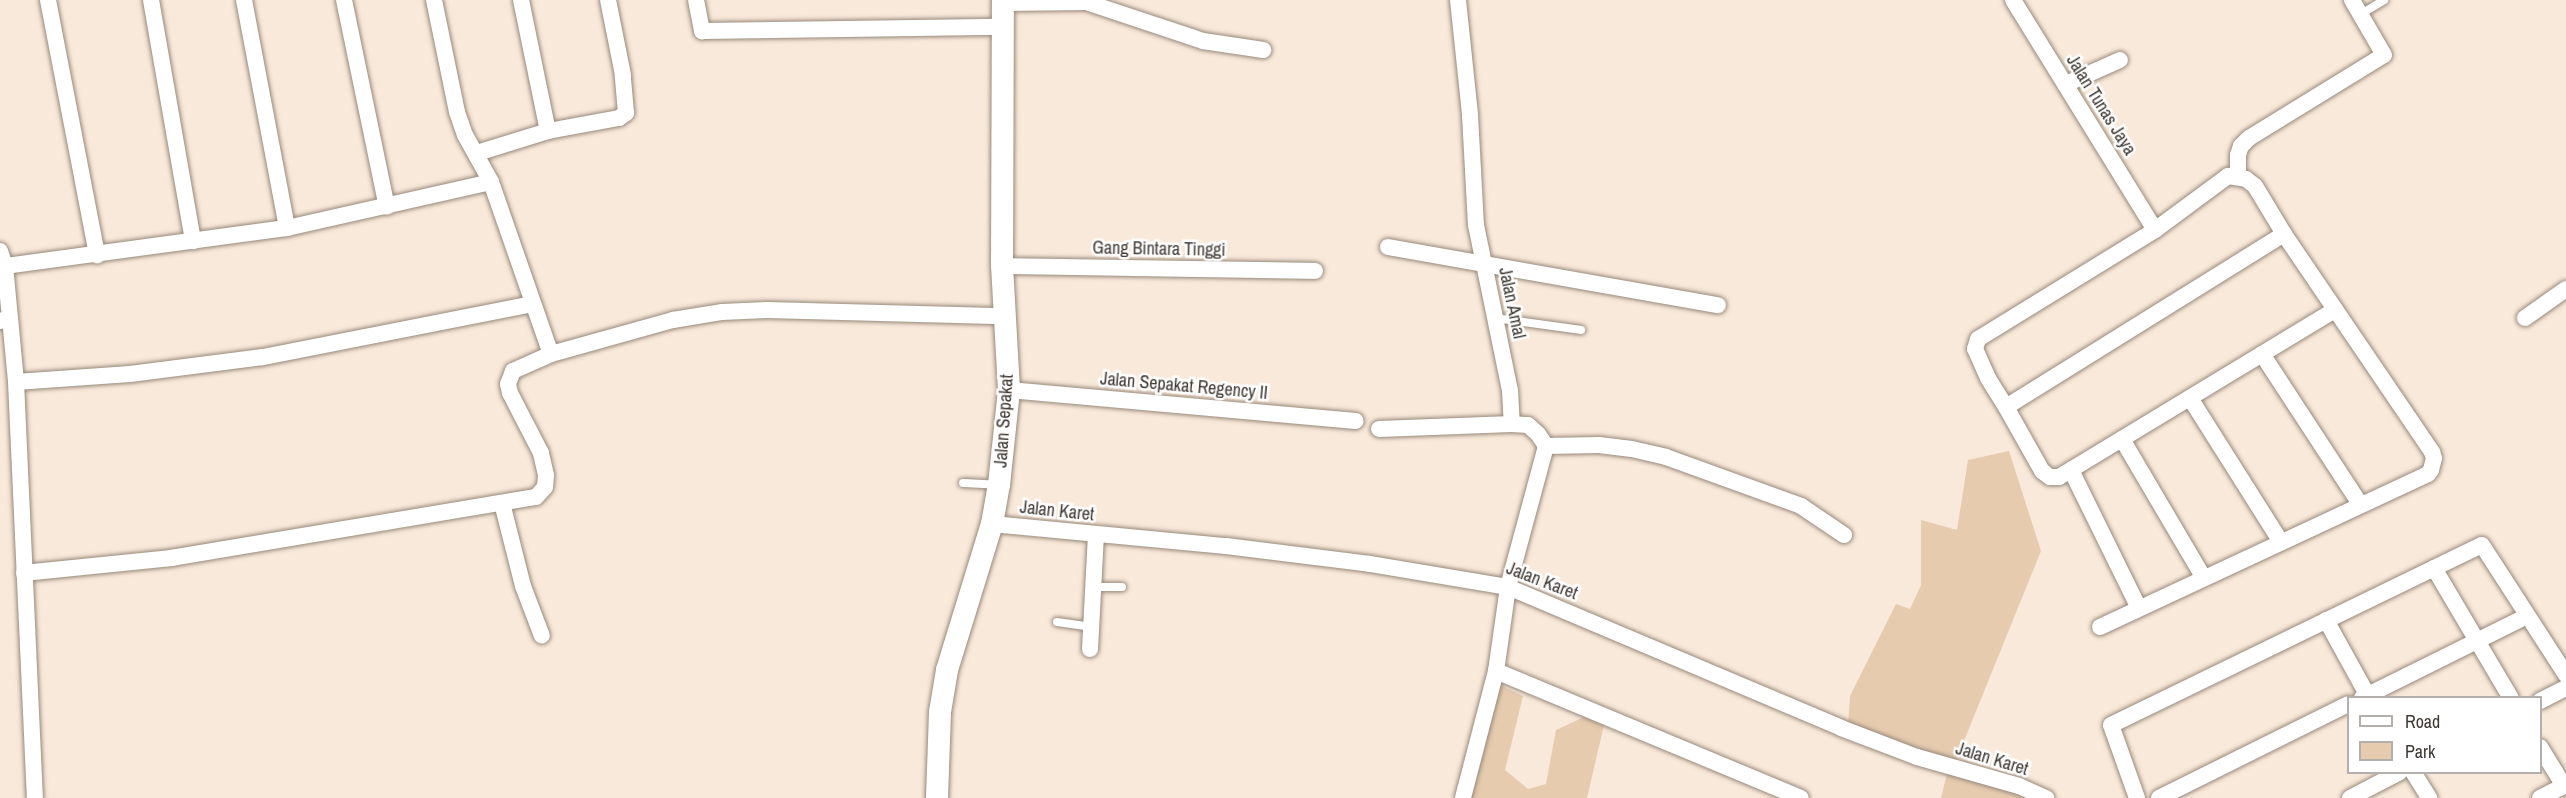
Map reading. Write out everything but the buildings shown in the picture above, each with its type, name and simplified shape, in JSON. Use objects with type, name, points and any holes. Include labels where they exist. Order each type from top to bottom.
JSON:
[{"type":"main road","name":"Jalan Sepakat","points":[[938,798],[940,712],[947,670],[992,524],[999,484],[1009,390],[1002,266],[1003,1]]},
{"type":"street","points":[[48,0],[97,255]]},
{"type":"street","points":[[151,0],[193,241]]},
{"type":"street","points":[[244,0],[287,228]]},
{"type":"street","points":[[344,0],[387,207]]},
{"type":"street","points":[[434,0],[457,112],[465,135],[491,182],[550,354]]},
{"type":"street","points":[[521,0],[548,131]]},
{"type":"street","points":[[477,153],[548,131],[620,118],[626,113],[623,75],[608,0]]},
{"type":"street","points":[[696,0],[702,31],[1003,27]]},
{"type":"street","name":"Jalan Amal","points":[[1458,0],[1470,115],[1476,225],[1510,390],[1512,424]]},
{"type":"street","name":"Jalan Tunas Jaya","points":[[2013,0],[2155,230]]},
{"type":"street","points":[[2238,176],[2238,155],[2241,146],[2249,138],[2384,55],[2352,0]]},
{"type":"street","points":[[1003,1],[1086,2],[1110,8],[1194,39],[1263,50]]},
{"type":"street","points":[[2066,84],[2120,60]]},
{"type":"street","points":[[2100,627],[2428,474],[2434,458],[2335,310],[2284,234],[2255,186],[2238,176],[2228,176],[2155,230],[1978,339],[1975,349],[2006,407],[2046,475],[2059,477],[2335,310]]},
{"type":"street","points":[[35,798],[16,382],[5,320],[2,258],[97,255],[287,228],[491,182]]},
{"type":"street","points":[[2006,407],[2284,234]]},
{"type":"street","points":[[1388,247],[1718,304]]},
{"type":"street","name":"Gang Bintara Tinggi","points":[[1002,266],[1315,271]]},
{"type":"street","points":[[2525,318],[2566,289]]},
{"type":"street","points":[[16,382],[130,375],[263,357],[532,304]]},
{"type":"street","points":[[24,573],[171,558],[536,497],[545,487],[546,475],[541,453],[510,393],[508,384],[513,371],[550,354],[673,320],[722,312],[1004,316]]},
{"type":"street","points":[[2262,354],[2360,504]]},
{"type":"street","name":"Jalan Sepakat Regency II","points":[[1009,390],[1356,421]]},
{"type":"street","points":[[2190,398],[2281,542]]},
{"type":"street","points":[[1379,429],[1528,425],[1538,434],[1545,446],[1508,587],[1496,671],[1463,798]]},
{"type":"street","points":[[2122,439],[2204,578]]},
{"type":"street","points":[[1545,446],[1599,445],[1632,449],[1666,458],[1802,506],[1844,535]]},
{"type":"street","points":[[2071,470],[2139,608]]},
{"type":"street","points":[[502,503],[523,586],[542,636]]},
{"type":"street","name":"Jalan Karet","points":[[992,524],[1370,564],[1508,587],[1841,728],[1917,757],[2019,786],[2046,798]]},
{"type":"street","points":[[1090,649],[1096,534]]},
{"type":"street","points":[[2138,798],[2111,725],[2482,545],[2566,675]]},
{"type":"street","points":[[2434,568],[2510,696]]},
{"type":"street","points":[[2368,696],[2527,616]]},
{"type":"street","points":[[2326,620],[2365,696]]},
{"type":"street","points":[[1496,671],[1801,798]]},
{"type":"street","points":[[2542,700],[2566,688]]},
{"type":"street","points":[[2158,798],[2347,705]]},
{"type":"street","points":[[2540,798],[2565,786],[2542,749]]},
{"type":"street","points":[[2350,798],[2396,774]]},
{"type":"street","points":[[2414,774],[2429,798]]},
{"type":"lane","points":[[2361,15],[2384,0]]},
{"type":"lane","points":[[1494,318],[1581,330]]},
{"type":"lane","points":[[963,483],[999,484]]},
{"type":"lane","points":[[1094,586],[1122,587]]},
{"type":"lane","points":[[1057,622],[1091,627]]},
{"type":"green space","points":[[2009,451],[2041,551],[1955,763],[1848,726],[1850,696],[1896,604],[1910,609],[1921,585],[1921,520],[1957,530],[1968,460]]},
{"type":"green space","points":[[1496,683],[1523,696],[1505,770],[1528,789],[1546,784],[1556,730],[1584,717],[1604,725],[1587,798],[1471,798]]},
{"type":"green space","points":[[1947,773],[2032,798],[1941,798]]}]
